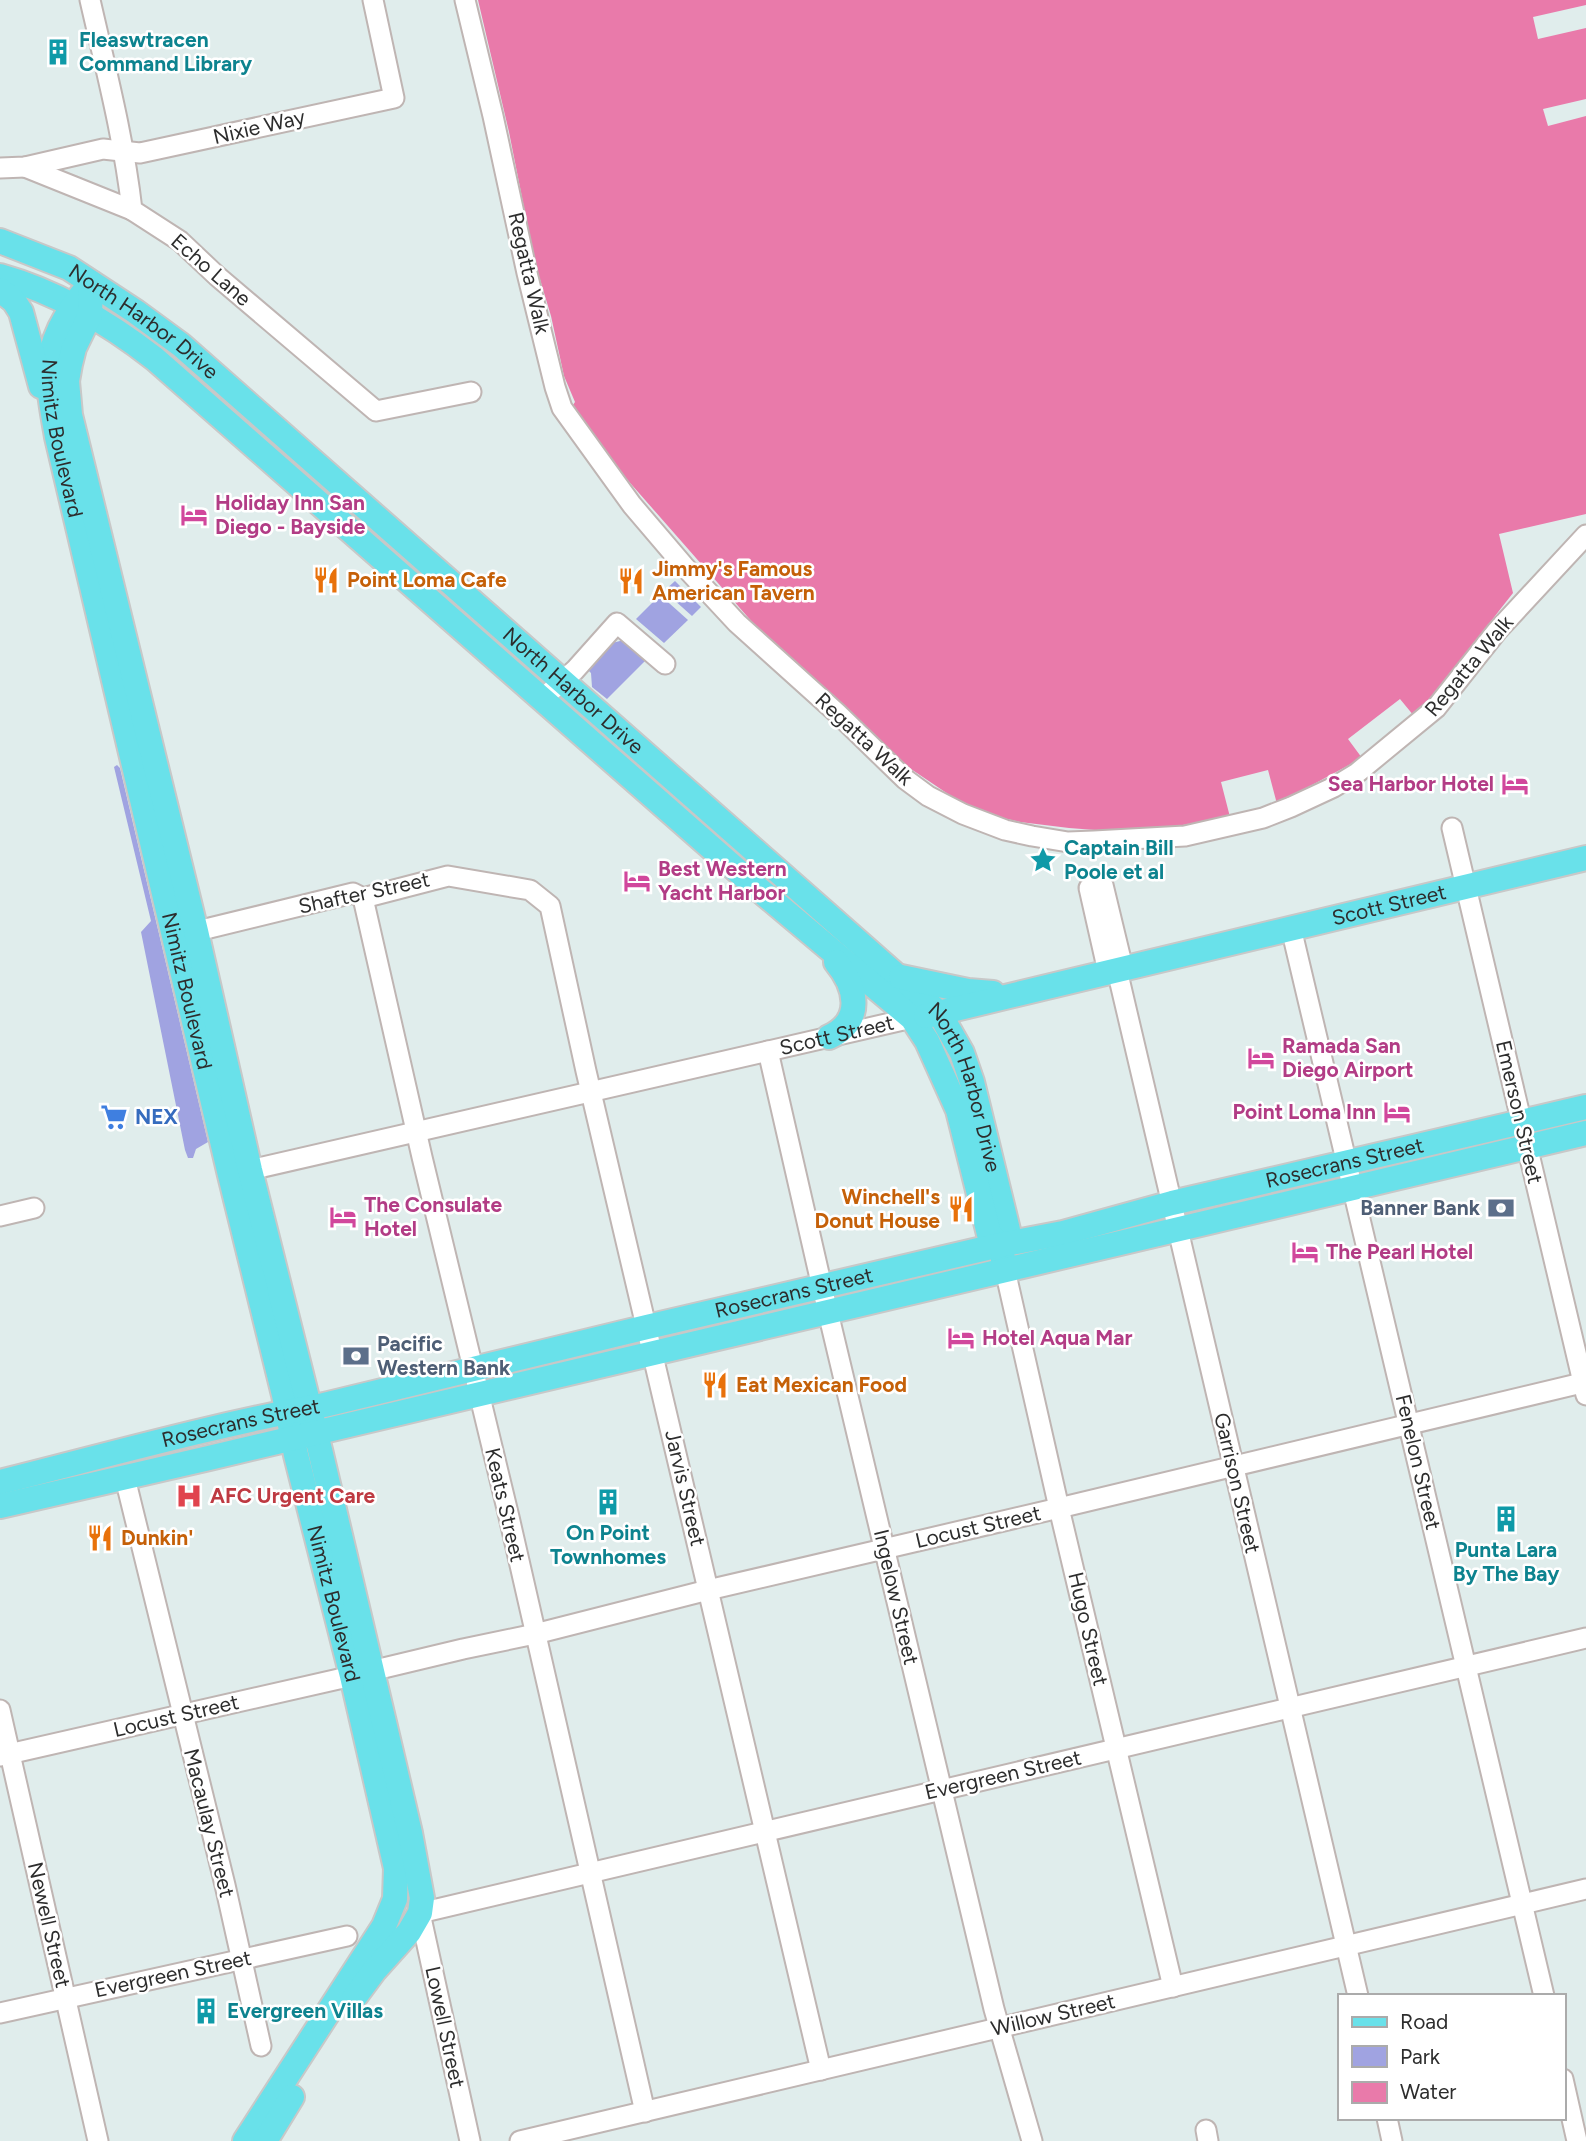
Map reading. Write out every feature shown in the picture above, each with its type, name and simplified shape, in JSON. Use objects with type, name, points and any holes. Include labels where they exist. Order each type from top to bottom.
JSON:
[{"type":"main road","name":"North Harbor Drive","points":[[0,241],[56,262],[156,325],[199,360],[940,1014],[965,1061],[982,1119],[1008,1230],[1000,1245]]},
{"type":"main road","name":"North Harbor Drive","points":[[0,276],[55,296],[81,310],[123,335],[169,371],[820,942],[912,1018],[927,1041],[954,1099],[989,1234],[1000,1245],[1005,1269]]},
{"type":"main road","name":"Nimitz Boulevard","points":[[91,283],[81,310],[67,382],[70,415],[185,934],[304,1436],[362,1674],[416,1863],[422,1898],[420,1913]]},
{"type":"main road","points":[[0,290],[14,301],[21,312],[57,437]]},
{"type":"main road","name":"Nimitz Boulevard","points":[[81,310],[56,335],[50,363],[49,383],[57,437],[185,934],[250,1170],[298,1410]]},
{"type":"main road","name":"Scott Street","points":[[912,1018],[940,1014],[1586,858]]},
{"type":"main road","points":[[820,942],[848,979],[854,1000],[849,1020],[840,1031],[829,1037]]},
{"type":"main road","points":[[899,977],[968,991],[1025,992]]},
{"type":"main road","name":"Rosecrans Street","points":[[0,1482],[135,1447],[1000,1245],[1063,1233],[1172,1203],[1586,1107]]},
{"type":"main road","name":"Rosecrans Street","points":[[0,1506],[1586,1133]]},
{"type":"main road","name":"Nimitz Boulevard","points":[[245,2141],[384,1926],[392,1907],[397,1868],[362,1674]]},
{"type":"main road","points":[[265,2141],[357,1994],[409,1933],[420,1913],[394,1854]]},
{"type":"street","points":[[12,168],[132,210],[123,151],[90,0]]},
{"type":"street","name":"Nixie Way","points":[[12,168],[103,149],[140,153],[394,98],[373,0]]},
{"type":"street","name":"Regatta Walk","points":[[465,0],[527,273],[562,408],[632,505],[737,623],[905,779],[928,796],[963,814],[1005,830],[1069,842],[1185,836],[1248,822],[1291,807],[1357,774],[1436,708],[1497,631],[1586,535]]},
{"type":"street","name":"Echo Lane","points":[[132,210],[180,241],[217,276],[376,411],[471,392]]},
{"type":"street","points":[[542,699],[563,681],[617,623],[666,664]]},
{"type":"street","name":"Emerson Street","points":[[1452,828],[1585,1387]]},
{"type":"street","name":"Shafter Street","points":[[185,934],[353,893],[363,898],[448,876],[530,891],[550,906]]},
{"type":"street","name":"Garrison Street","points":[[1096,887],[1358,1994]]},
{"type":"street","name":"Keats Street","points":[[363,898],[645,2112]]},
{"type":"street","name":"Jarvis Street","points":[[550,906],[821,2070]]},
{"type":"street","name":"Fenelon Street","points":[[1291,928],[1544,1994]]},
{"type":"street","name":"Scott Street","points":[[250,1170],[912,1018]]},
{"type":"street","name":"Ingelow Street","points":[[768,1051],[941,1789],[999,2027],[1032,2141]]},
{"type":"street","points":[[0,1216],[34,1208]]},
{"type":"street","name":"Hugo Street","points":[[1005,1269],[1173,1987]]},
{"type":"street","name":"Locust Street","points":[[5,1755],[535,1634],[708,1590],[1408,1425],[1585,1387]]},
{"type":"street","name":"Macaulay Street","points":[[125,1478],[225,1885],[261,2046]]},
{"type":"street","name":"Evergreen Street","points":[[420,1913],[1586,1638]]},
{"type":"street","name":"Newell Street","points":[[0,1710],[5,1755],[66,1997],[98,2141]]},
{"type":"street","name":"Willow Street","points":[[520,2141],[1586,1889]]},
{"type":"street","name":"Lowell Street","points":[[420,1913],[470,2141]]},
{"type":"street","name":"Evergreen Street","points":[[0,2013],[347,1936]]},
{"type":"street","points":[[1565,2088],[1577,2141]]},
{"type":"street","points":[[1387,2120],[1392,2141]]},
{"type":"green space","points":[[675,581],[701,607],[692,616],[664,591]]},
{"type":"green space","points":[[660,595],[688,620],[664,643],[636,619]]},
{"type":"green space","points":[[624,640],[647,659],[607,699],[592,687],[591,673],[588,670],[612,643]]},
{"type":"green space","points":[[117,765],[120,768],[208,1142],[196,1149],[193,1158],[188,1158],[185,1150],[141,932],[151,921],[114,767]]},
{"type":"water","points":[[478,0],[1586,0],[1586,514],[1499,534],[1513,593],[1440,687],[1414,716],[1400,699],[1348,739],[1362,758],[1277,804],[1268,770],[1221,782],[1230,817],[1218,821],[1121,832],[1020,822],[990,815],[951,796],[908,767],[768,640],[617,468],[571,408],[575,402],[564,376],[551,316],[535,263],[509,132]]},
{"type":"pier","points":[[1586,5],[1586,28],[1538,39],[1533,17]]},
{"type":"pier","points":[[1586,99],[1586,116],[1548,126],[1543,109]]},
{"type":"place","name":"Fleaswtracen Command Library","points":[[58,52]]},
{"type":"place","name":"Holiday Inn San Diego - Bayside","points":[[194,515]]},
{"type":"place","name":"Point Loma Cafe","points":[[326,580]]},
{"type":"place","name":"Jimmy's Famous American Tavern","points":[[631,581]]},
{"type":"place","name":"Sea Harbor Hotel","points":[[1515,784]]},
{"type":"place","name":"Captain Bill Poole et al","points":[[1043,860]]},
{"type":"place","name":"Best Western Yacht Harbor","points":[[637,881]]},
{"type":"place","name":"Ramada San Diego Airport","points":[[1261,1058]]},
{"type":"place","name":"Point Loma Inn","points":[[1397,1112]]},
{"type":"place","name":"NEX","points":[[114,1117]]},
{"type":"place","name":"Banner Bank","points":[[1501,1208]]},
{"type":"place","name":"Winchell's Donut House","points":[[961,1209]]},
{"type":"place","name":"The Consulate Hotel","points":[[343,1217]]},
{"type":"place","name":"The Pearl Hotel","points":[[1305,1252]]},
{"type":"place","name":"Hotel Aqua Mar","points":[[961,1338]]},
{"type":"place","name":"Pacific Western Bank","points":[[356,1356]]},
{"type":"place","name":"Eat Mexican Food","points":[[715,1385]]},
{"type":"place","name":"AFC Urgent Care","points":[[189,1496]]},
{"type":"place","name":"On Point Townhomes","points":[[608,1502]]},
{"type":"place","name":"Punta Lara By The Bay","points":[[1506,1519]]},
{"type":"place","name":"Dunkin'","points":[[100,1538]]},
{"type":"place","name":"Evergreen Villas","points":[[206,2011]]}]
